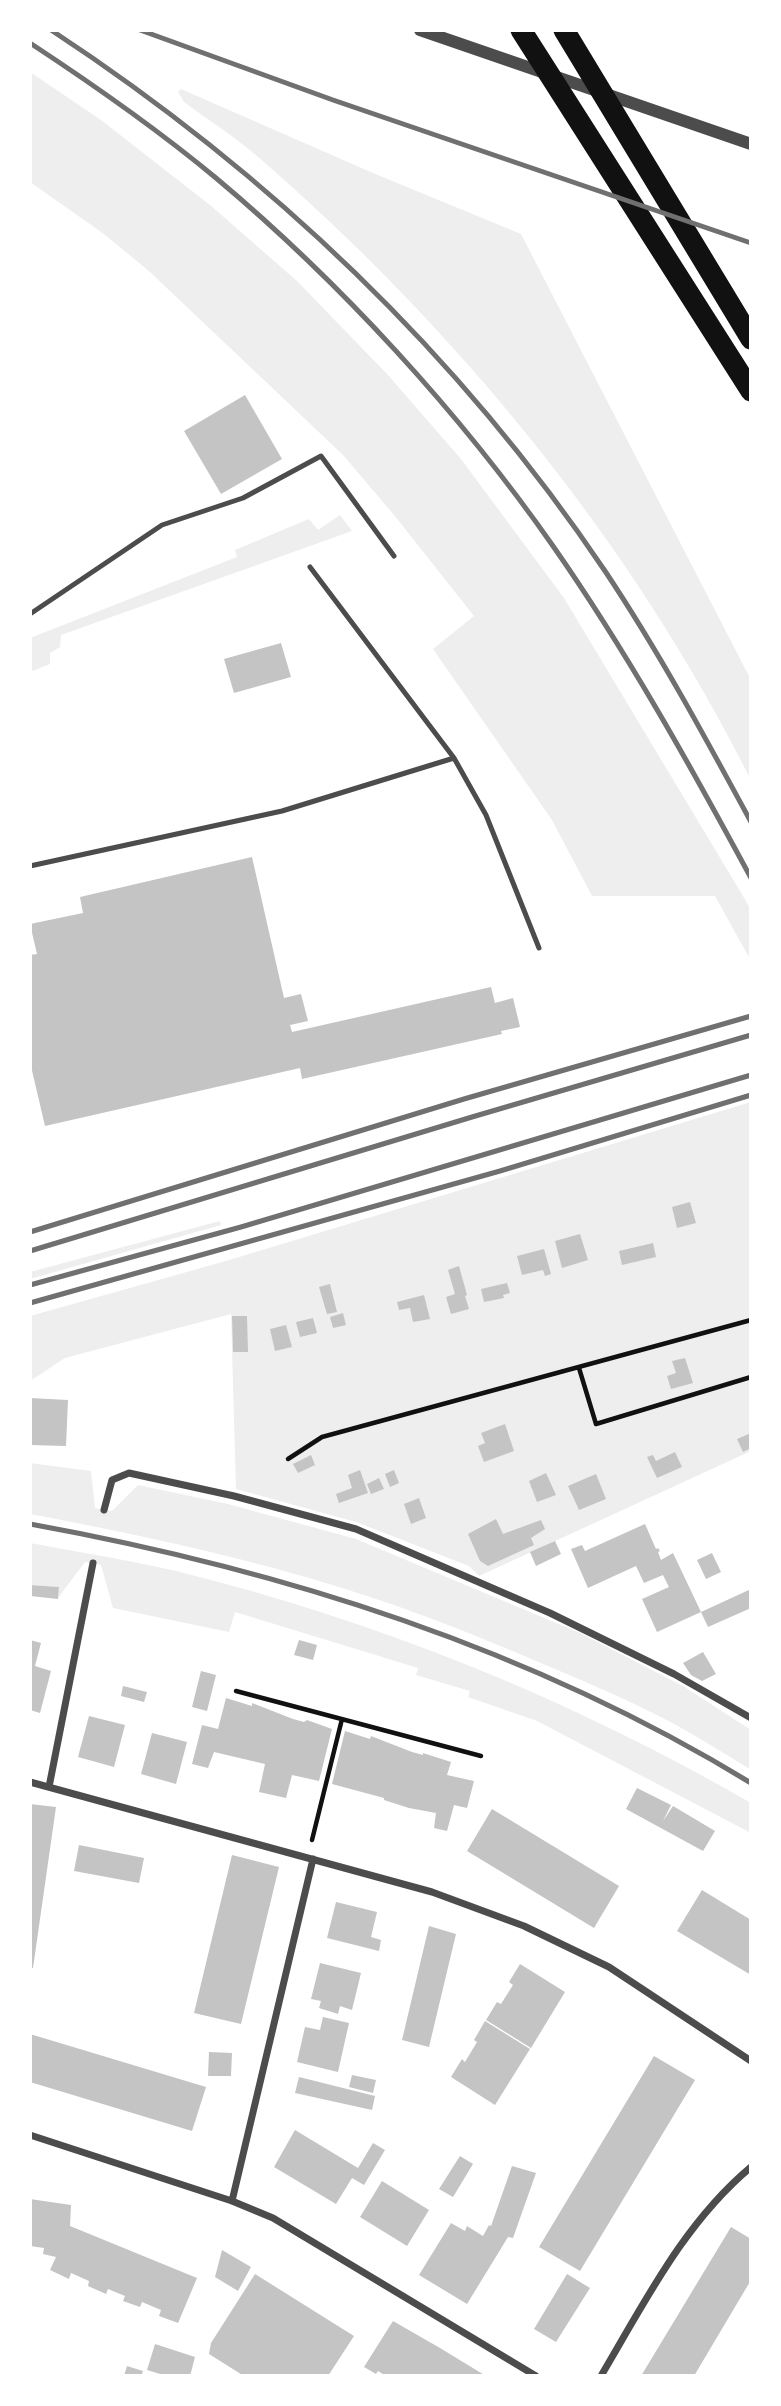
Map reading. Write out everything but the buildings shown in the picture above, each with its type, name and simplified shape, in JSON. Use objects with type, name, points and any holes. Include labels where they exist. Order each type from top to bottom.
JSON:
[{"type":"highway","points":[[521,30],[751,391]]},
{"type":"highway","points":[[564,30],[751,338]]},
{"type":"street","points":[[420,30],[751,144]]},
{"type":"street","points":[[104,1510],[112,1480],[129,1473],[234,1496],[356,1529],[550,1613],[674,1674],[751,1718]]},
{"type":"street","points":[[49,1787],[93,1563]]},
{"type":"street","points":[[30,1782],[432,1892],[524,1926],[609,1968],[751,2061]]},
{"type":"street","points":[[232,2200],[313,1858]]},
{"type":"street","points":[[30,2135],[232,2200],[273,2218],[536,2376]]},
{"type":"street","points":[[601,2376],[684,2239],[716,2201],[751,2166]]},
{"type":"lane","points":[[30,614],[162,525],[243,498],[321,456],[394,556]]},
{"type":"lane","points":[[310,568],[454,758],[486,815],[539,948]]},
{"type":"lane","points":[[30,866],[282,811],[454,758]]},
{"type":"path","points":[[288,1459],[322,1437],[751,1320]]},
{"type":"path","points":[[579,1367],[596,1424],[751,1377]]},
{"type":"path","points":[[236,1691],[481,1756]]},
{"type":"path","points":[[313,1858],[312,1843],[342,1719]]},
{"type":"shaded area","points":[[30,72],[101,120],[210,205],[297,281],[388,375],[461,459],[564,598],[746,901],[751,910],[751,961],[715,896],[592,896],[552,820],[433,649],[474,616],[343,455],[150,272],[104,234],[30,182]]},
{"type":"shaded area","points":[[181,89],[521,234],[751,680],[751,780],[704,692],[652,607],[535,444],[470,367],[402,293],[331,223],[257,156],[184,102],[178,92]]},
{"type":"shaded area","points":[[340,515],[352,531],[61,635],[60,647],[50,653],[50,664],[30,672],[30,638],[237,557],[235,550],[309,519],[318,530]]},
{"type":"shaded area","points":[[751,1102],[751,1451],[479,1576],[469,1566],[356,1522],[236,1489],[231,1314],[65,1358],[30,1381],[30,1316],[226,1261]]},
{"type":"shaded area","points":[[220,1221],[221,1225],[30,1279],[30,1272]]},
{"type":"shaded area","points":[[30,1463],[91,1471],[95,1508],[112,1511],[138,1485],[228,1504],[356,1539],[580,1633],[683,1686],[751,1730],[751,1770],[678,1726],[629,1701],[486,1640],[398,1607],[240,1559],[30,1514]]},
{"type":"shaded area","points":[[30,1543],[158,1567],[251,1591],[399,1639],[472,1667],[614,1730],[751,1803],[751,1833],[537,1721],[468,1697],[470,1691],[416,1675],[418,1668],[235,1612],[229,1632],[113,1608],[101,1565],[85,1562],[58,1598],[59,1587],[30,1585]]},
{"type":"railway","points":[[51,30],[131,85],[209,144],[284,207],[355,273],[423,342],[488,415],[548,491],[605,571],[681,695],[751,822]]},
{"type":"railway","points":[[140,30],[333,100],[751,243]]},
{"type":"railway","points":[[30,43],[148,125],[262,218],[353,305],[438,399],[517,496],[607,627],[657,709],[751,878]]},
{"type":"railway","points":[[30,1232],[464,1099],[751,1016]]},
{"type":"railway","points":[[30,1251],[751,1035]]},
{"type":"railway","points":[[30,1285],[241,1227],[751,1075]]},
{"type":"railway","points":[[30,1303],[500,1171],[751,1095]]},
{"type":"railway","points":[[30,1524],[218,1565],[402,1620],[581,1692],[667,1735],[751,1783]]}]
